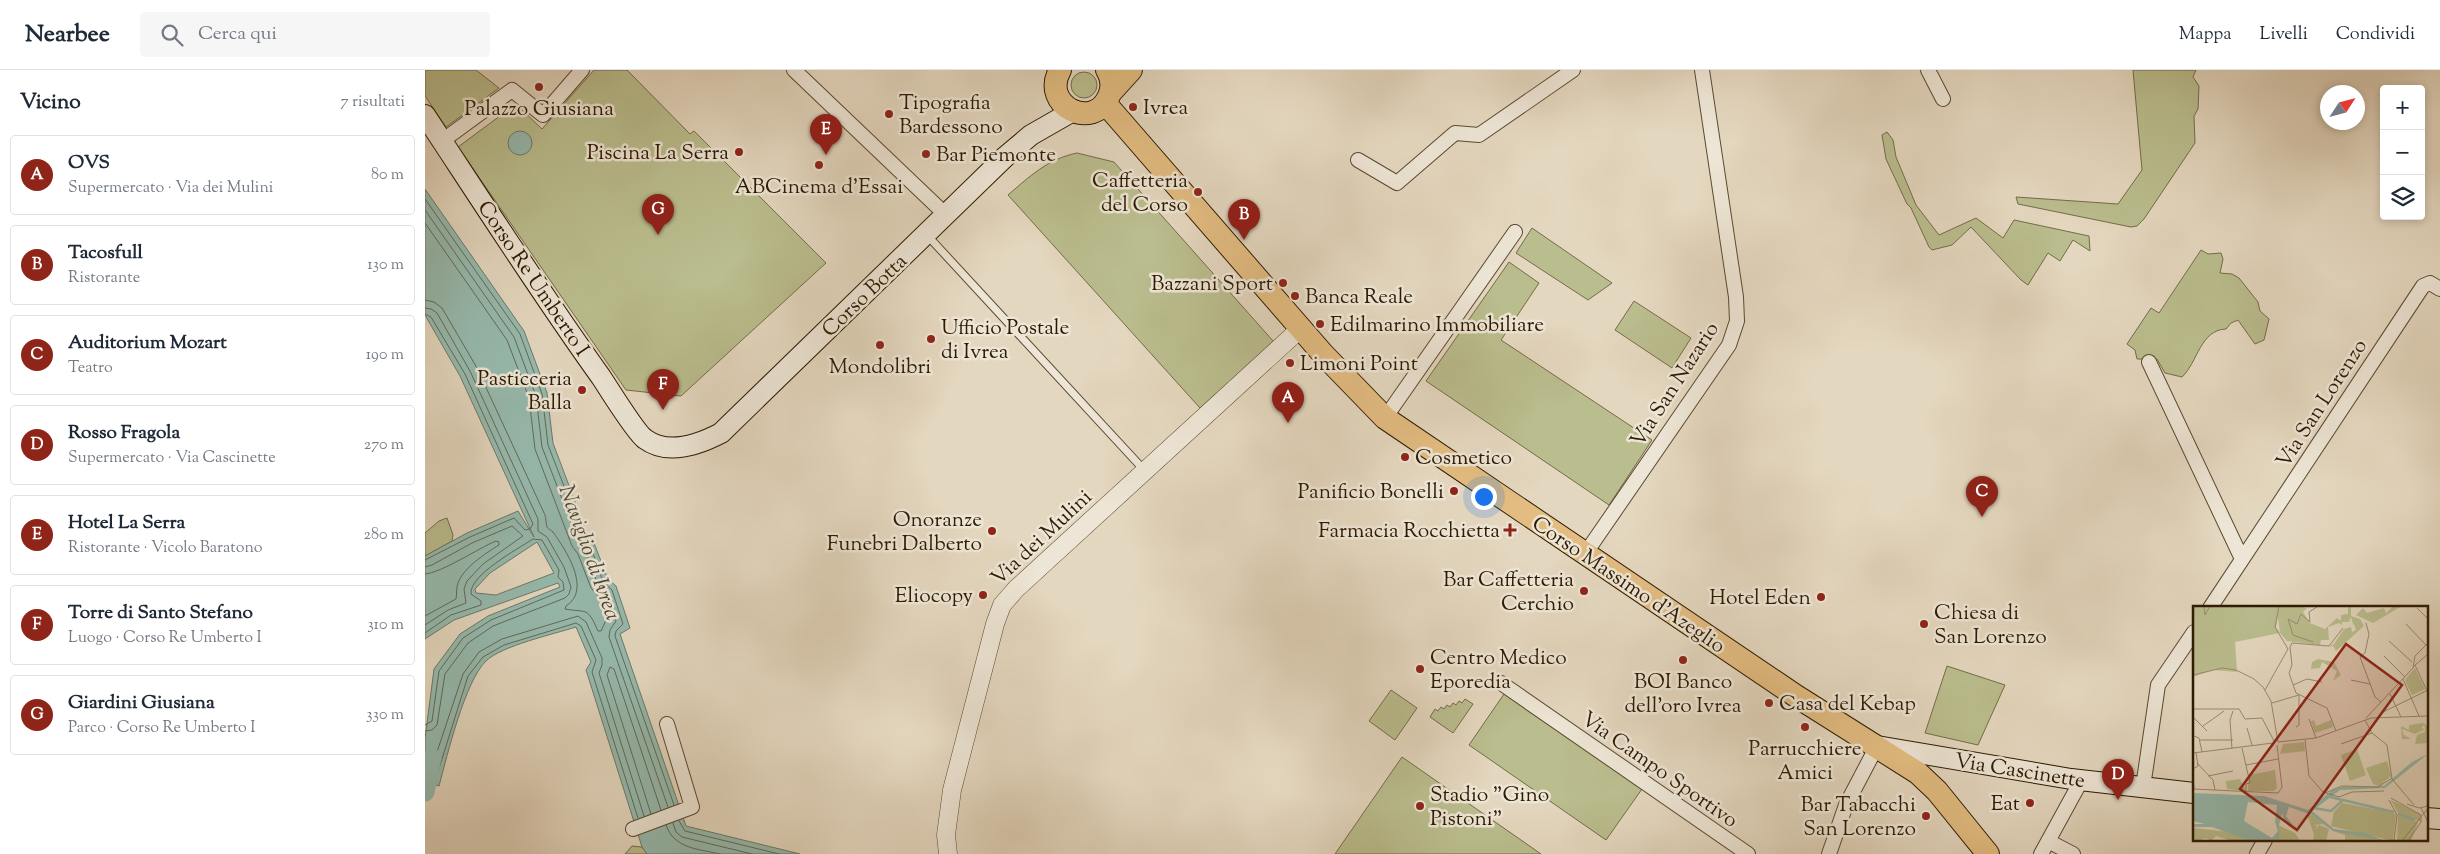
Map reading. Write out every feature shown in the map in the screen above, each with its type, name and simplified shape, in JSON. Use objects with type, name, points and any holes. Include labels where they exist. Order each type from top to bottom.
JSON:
[{"type":"main road","name":"Corso Massimo d'Azeglio","points":[[1060,70],[1056,81],[1057,94],[1062,104],[1097,98],[1300,329],[1385,418],[1795,696],[1874,752],[1918,773],[1937,791],[1988,854]]},
{"type":"main road","points":[[1097,98],[1131,70]]},
{"type":"main road","name":"Corso Botta","points":[[644,439],[664,447],[685,447],[704,442],[721,433],[1005,157],[1031,135],[1097,98]]},
{"type":"main road","name":"Corso Re Umberto I","points":[[425,115],[577,343],[644,439]]},
{"type":"main road","name":"Via Cascinette","points":[[1874,752],[2193,793]]},
{"type":"main road","points":[[2427,818],[2440,820]]},
{"type":"street","points":[[442,141],[512,90],[543,115],[582,70]]},
{"type":"street","points":[[794,70],[946,215]]},
{"type":"street","points":[[1358,160],[1397,183],[1455,133],[1479,136],[1573,70]]},
{"type":"street","name":"Via San Nazario","points":[[1585,554],[1729,345],[1737,321],[1736,296],[1702,70]]},
{"type":"street","points":[[1928,70],[1943,99]]},
{"type":"street","points":[[1385,418],[1515,232]]},
{"type":"street","name":"Via San Lorenzo","points":[[2210,606],[2423,286],[2430,283],[2440,289]]},
{"type":"street","name":"Via dei Mulini","points":[[948,854],[946,835],[952,790],[995,624],[1002,605],[1016,589],[1300,329]]},
{"type":"street","points":[[2149,362],[2242,559]]},
{"type":"street","points":[[2143,787],[2158,685],[2193,633]]},
{"type":"street","name":"Via Campo Sportivo","points":[[1501,683],[1748,854]]},
{"type":"street","points":[[633,829],[692,807],[667,724]]},
{"type":"street","points":[[1829,854],[1846,805],[1874,752]]},
{"type":"street","points":[[2041,854],[2081,780]]},
{"type":"street","points":[[2048,841],[2073,854]]},
{"type":"street","points":[[2257,854],[2264,842]]},
{"type":"lane","points":[[926,234],[1145,471]]},
{"type":"green space","points":[[425,70],[476,70],[499,88],[446,127],[425,96]]},
{"type":"green space","points":[[594,70],[627,70],[690,134],[694,131],[826,263],[681,396],[626,390],[458,147],[516,104],[542,129]]},
{"type":"green space","points":[[2133,70],[2196,70],[2193,77],[2199,86],[2198,109],[2194,116],[2195,143],[2144,219],[2137,226],[2131,227],[2018,204],[2016,197],[2118,204],[2142,170]]},
{"type":"green space","points":[[1084,72],[1094,75],[1097,85],[1094,95],[1084,98],[1074,95],[1071,85],[1074,75]]},
{"type":"green space","points":[[1887,132],[1893,140],[1896,157],[1916,205],[1939,235],[1976,218],[2003,238],[2014,220],[2089,236],[2090,251],[2073,240],[2060,261],[2048,253],[2028,285],[1971,227],[1952,245],[1932,250],[1911,208],[1907,204],[1886,159],[1882,135]]},
{"type":"green space","points":[[1077,153],[1114,162],[1274,342],[1200,408],[1008,195],[1048,164]]},
{"type":"green space","points":[[1532,228],[1612,283],[1588,300],[1516,253]]},
{"type":"green space","points":[[2201,250],[2208,254],[2221,253],[2223,259],[2220,273],[2232,274],[2239,278],[2258,302],[2260,311],[2269,319],[2264,340],[2255,344],[2238,320],[2231,323],[2226,329],[2210,335],[2182,377],[2165,373],[2157,359],[2137,359],[2135,350],[2127,344],[2151,308],[2159,313]]},
{"type":"green space","points":[[1509,262],[1539,283],[1501,340],[1652,440],[1609,505],[1426,381]]},
{"type":"green space","points":[[1634,301],[1691,338],[1672,368],[1615,330]]},
{"type":"green space","points":[[447,518],[453,535],[452,541],[425,556],[425,533],[439,521]]},
{"type":"green space","points":[[1947,666],[2005,685],[1978,745],[1925,733]]},
{"type":"green space","points":[[1391,690],[1417,708],[1395,740],[1369,721]]},
{"type":"green space","points":[[1504,694],[1642,789],[1606,840],[1469,745]]},
{"type":"green space","points":[[1465,699],[1473,704],[1453,733],[1430,717],[1435,709],[1438,711],[1441,707],[1444,709],[1447,705],[1450,707],[1453,703],[1456,705],[1459,701],[1462,703]]},
{"type":"green space","name":"Stadio \"Gino Pistoni\"","points":[[1402,757],[1541,854],[1335,854]]},
{"type":"green space","points":[[632,846],[642,847],[647,854],[625,854]]},
{"type":"water","points":[[520,131],[529,134],[532,143],[529,152],[520,155],[511,152],[508,143],[511,134]]},
{"type":"water","name":"Naviglio di Ivrea","points":[[425,189],[524,331],[547,393],[553,443],[589,539],[592,538],[608,579],[616,586],[630,628],[620,634],[686,826],[800,854],[647,854],[642,847],[586,670],[591,662],[576,627],[515,645],[486,661],[478,671],[464,701],[439,786],[425,782],[425,739],[434,669],[460,634],[488,616],[560,587],[558,583],[454,620],[425,639],[425,556],[467,533],[518,511],[534,537],[460,376],[425,315]],"holes":[[[537,542],[554,573],[496,595],[476,593],[475,589],[490,573]]]},
{"type":"waterway","points":[[425,792],[432,758]]},
{"type":"place","name":"Palazzo Giusiana","points":[[539,87]]},
{"type":"place","name":"Ivrea","points":[[1133,107]]},
{"type":"place","name":"Tipografia Bardessono","points":[[889,114]]},
{"type":"place","name":"Piscina La Serra","points":[[739,152]]},
{"type":"place","name":"Bar Piemonte","points":[[926,154]]},
{"type":"place","name":"Hotel La Serra","points":[[826,155]]},
{"type":"place","name":"ABCinema d'Essai","points":[[819,165]]},
{"type":"place","name":"Caffetteria del Corso","points":[[1198,192]]},
{"type":"place","name":"Giardini Giusiana","points":[[658,235]]},
{"type":"place","name":"Tacosfull","points":[[1244,240]]},
{"type":"place","name":"Bazzani Sport","points":[[1283,283]]},
{"type":"place","name":"Banca Reale","points":[[1295,296]]},
{"type":"place","name":"Edilmarino Immobiliare","points":[[1320,324]]},
{"type":"place","name":"Ufficio Postale di Ivrea","points":[[931,339]]},
{"type":"place","name":"Mondolibri","points":[[880,345]]},
{"type":"place","name":"Limoni Point","points":[[1290,363]]},
{"type":"place","name":"Pasticceria Balla","points":[[582,390]]},
{"type":"place","name":"Torre di Santo Stefano","points":[[663,410]]},
{"type":"place","name":"OVS","points":[[1288,423]]},
{"type":"place","name":"Cosmetico","points":[[1405,457]]},
{"type":"place","name":"Panificio Bonelli","points":[[1454,491]]},
{"type":"place","name":"Auditorium Mozart","points":[[1982,517]]},
{"type":"place","name":"Farmacia Rocchietta","points":[[1510,530]]},
{"type":"place","name":"Onoranze Funebri Dalberto","points":[[992,531]]},
{"type":"place","name":"Bar Caffetteria Cerchio","points":[[1584,591]]},
{"type":"place","name":"Eliocopy","points":[[983,595]]},
{"type":"place","name":"Hotel Eden","points":[[1821,597]]},
{"type":"place","name":"Chiesa di San Lorenzo","points":[[1924,624]]},
{"type":"place","name":"BOI Banco dell'oro Ivrea","points":[[1683,660]]},
{"type":"place","name":"Centro Medico Eporedia","points":[[1420,669]]},
{"type":"place","name":"Casa del Kebap","points":[[1769,703]]},
{"type":"place","name":"Parrucchiere Amici","points":[[1805,727]]},
{"type":"place","name":"Rosso Fragola","points":[[2118,800]]},
{"type":"place","name":"Eat","points":[[2030,803]]},
{"type":"place","name":"Stadio \"Gino Pistoni\"","points":[[1420,806]]},
{"type":"place","name":"Bar Tabacchi San Lorenzo","points":[[1926,816]]}]
